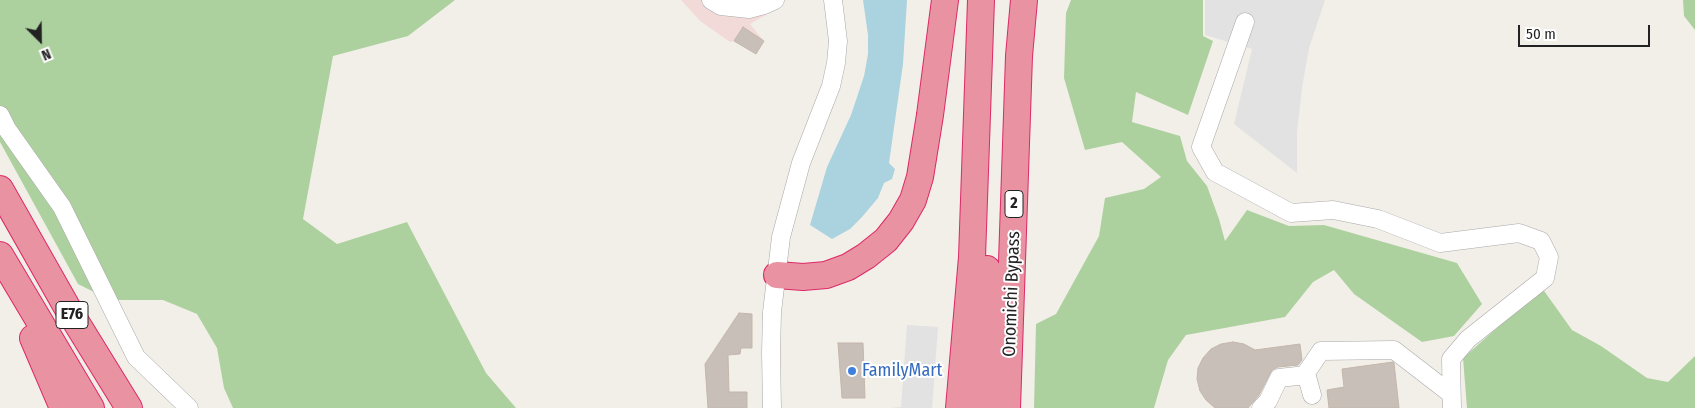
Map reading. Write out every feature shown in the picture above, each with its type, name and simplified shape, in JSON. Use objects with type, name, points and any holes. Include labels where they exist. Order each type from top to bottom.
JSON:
[{"type":"highway","points":[[777,275],[803,277],[826,275],[848,267],[886,240],[901,221],[913,200],[920,176],[945,0]]},
{"type":"highway","points":[[959,408],[972,257],[981,0]]},
{"type":"highway","name":"Onomichi Bypass","points":[[982,408],[986,347],[990,102],[996,0]]},
{"type":"highway","name":"Onomichi Bypass","points":[[1007,408],[1019,56],[1024,0]]},
{"type":"highway","points":[[1016,132],[1022,408]]},
{"type":"highway","name":"E76","points":[[0,189],[68,309],[129,408]]},
{"type":"highway","points":[[17,220],[146,408]]},
{"type":"highway","name":"E76","points":[[0,255],[91,408]]},
{"type":"highway","points":[[0,262],[63,408]]},
{"type":"street","points":[[711,0],[721,6],[749,9],[775,0]]},
{"type":"street","points":[[772,408],[772,312],[781,237],[801,163],[831,86],[836,63],[838,41],[832,0]]},
{"type":"street","points":[[1245,22],[1201,147],[1215,172],[1291,213],[1333,210],[1378,219],[1440,243],[1519,233],[1540,241],[1548,257],[1545,278],[1468,339],[1451,359],[1452,401]]},
{"type":"street","points":[[0,116],[7,129],[62,207],[136,357],[188,408]]},
{"type":"street","points":[[1312,395],[1306,373],[1321,351],[1394,350],[1452,401]]},
{"type":"street","points":[[1261,408],[1268,401],[1279,378],[1306,375]]},
{"type":"shaded area","points":[[681,0],[763,0],[766,15],[750,24],[764,41],[756,54],[734,41],[730,42],[700,21]]},
{"type":"shaded area","points":[[1205,0],[1325,0],[1309,48],[1302,88],[1297,132],[1297,173],[1234,124],[1252,49],[1205,35]]},
{"type":"shaded area","points":[[907,325],[938,327],[932,408],[891,408],[901,407]]},
{"type":"green space","points":[[0,0],[455,0],[408,36],[333,56],[303,219],[337,244],[407,222],[486,373],[516,408],[233,408],[224,388],[217,348],[197,314],[163,300],[119,300],[98,294],[78,284],[0,142]]},
{"type":"green space","points":[[1071,0],[1203,0],[1203,36],[1213,41],[1188,115],[1136,92],[1132,122],[1180,136],[1187,161],[1207,186],[1225,241],[1247,210],[1289,226],[1324,225],[1457,263],[1482,304],[1454,336],[1422,342],[1354,294],[1334,270],[1313,282],[1285,317],[1186,335],[1168,360],[1154,408],[1034,408],[1036,324],[1056,314],[1099,236],[1105,198],[1144,189],[1161,177],[1122,142],[1085,150],[1064,78],[1066,13]]},
{"type":"green space","points":[[1683,0],[1695,0],[1695,30],[1684,16]]},
{"type":"green space","points":[[1542,288],[1572,330],[1601,346],[1647,378],[1668,382],[1695,356],[1695,408],[1467,408],[1463,358]]},
{"type":"water","points":[[863,0],[907,0],[903,64],[889,163],[895,169],[892,179],[884,183],[878,198],[862,217],[850,229],[832,239],[810,225],[827,167],[851,115],[864,76],[868,54],[868,35]]},
{"type":"building","points":[[743,27],[764,41],[756,54],[734,41]]},
{"type":"building","points":[[739,313],[752,314],[752,348],[741,348],[740,354],[728,355],[729,392],[747,392],[747,408],[708,408],[705,364]]},
{"type":"building","points":[[1233,342],[1244,344],[1255,350],[1300,344],[1302,360],[1298,365],[1278,367],[1272,370],[1259,395],[1248,408],[1215,408],[1200,391],[1197,379],[1198,368],[1203,358],[1211,349],[1221,344]]},
{"type":"building","name":"FamilyMart","points":[[838,343],[863,343],[865,398],[842,398]]},
{"type":"building","points":[[1393,362],[1399,408],[1329,408],[1327,390],[1344,387],[1342,369]]},
{"type":"place","name":"FamilyMart","points":[[852,371]]}]
